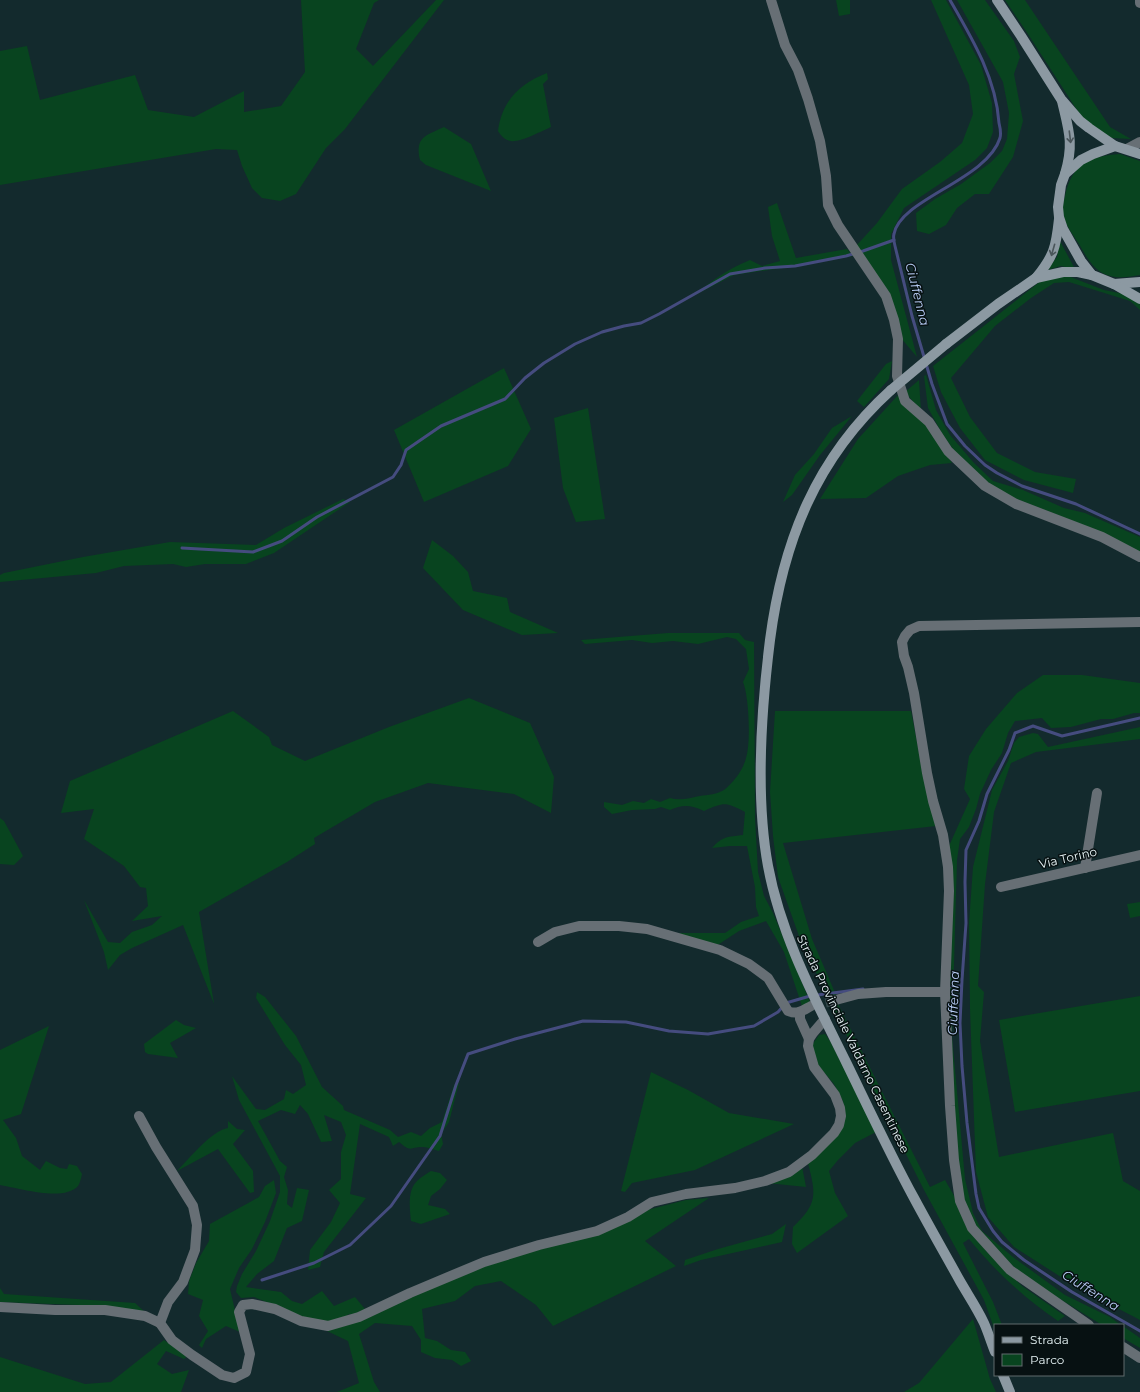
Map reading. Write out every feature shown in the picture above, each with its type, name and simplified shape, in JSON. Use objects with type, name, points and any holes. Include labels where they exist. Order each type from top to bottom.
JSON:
[{"type":"main road","points":[[997,0],[1061,99],[1080,120],[1115,146],[1140,154]]},
{"type":"main road","points":[[1061,99],[1068,124],[1071,146],[1069,161],[1058,201],[1059,217],[1068,239],[1092,275]]},
{"type":"main road","points":[[1065,174],[1085,158],[1115,146]]},
{"type":"main road","name":"Strada Provinciale Valdarno Casentinese","points":[[994,1349],[984,1324],[912,1196],[825,1019],[787,936],[776,901],[768,865],[762,815],[761,790],[763,719],[767,662],[774,612],[784,563],[810,494],[822,473],[851,433],[891,390],[946,344],[998,304],[1036,278],[1052,257],[1059,217]]},
{"type":"main road","name":"Strada Provinciale Valdarno Casentinese","points":[[1036,278],[1063,272],[1078,272],[1092,275],[1114,284],[1140,298]]},
{"type":"main road","points":[[1114,284],[1140,282]]},
{"type":"main road","points":[[1004,1376],[1010,1392]]},
{"type":"street","points":[[771,0],[785,45],[798,70],[820,140],[826,176],[828,205],[838,225],[886,296],[898,339],[897,376],[905,401],[929,422],[948,451],[985,486],[1016,504],[1102,537],[1140,557]]},
{"type":"street","points":[[1127,149],[1140,142]]},
{"type":"street","points":[[1088,1324],[1010,1270],[972,1228],[960,1202],[954,1160],[944,992],[948,867],[943,835],[927,773],[914,693],[904,656],[902,642],[910,630],[934,625],[1140,622]]},
{"type":"street","points":[[1085,868],[1097,793]]},
{"type":"street","name":"Via Torino","points":[[1001,887],[1140,855]]},
{"type":"street","points":[[538,942],[555,932],[579,926],[619,926],[647,929],[720,950],[749,964],[768,978],[788,1011],[794,1013],[800,1012],[811,1006]]},
{"type":"street","points":[[832,1001],[858,994],[886,992],[944,992]]},
{"type":"street","points":[[800,1012],[800,1019],[809,1039]]},
{"type":"street","points":[[0,1307],[55,1310],[105,1310],[145,1316],[160,1323],[172,1340],[187,1351],[222,1375],[234,1378],[246,1372],[250,1354],[239,1312],[243,1305],[252,1304],[275,1309],[301,1321],[328,1326],[359,1317],[410,1293],[484,1262],[539,1245],[597,1231],[628,1217],[652,1202],[686,1194],[735,1188],[757,1183],[789,1172],[812,1154],[834,1133],[841,1116],[840,1108],[835,1095],[814,1067],[808,1046],[809,1039],[825,1019]]},
{"type":"street","points":[[139,1116],[156,1147],[193,1206],[197,1225],[195,1250],[183,1282],[168,1302],[160,1323]]},
{"type":"street","points":[[1124,1348],[1140,1358]]},
{"type":"green space","points":[[301,0],[379,0],[374,3],[356,49],[373,66],[436,0],[444,0],[345,129],[326,148],[296,194],[280,201],[262,198],[252,188],[242,166],[237,150],[216,149],[0,185],[0,51],[27,46],[40,100],[135,75],[148,110],[194,117],[244,91],[244,112],[281,106],[305,72]]},
{"type":"green space","points":[[836,0],[850,0],[850,14],[839,16]]},
{"type":"green space","points":[[931,0],[946,0],[981,65],[992,103],[993,132],[987,148],[975,160],[904,208],[891,234],[891,260],[917,357],[901,338],[856,246],[877,223],[902,189],[940,162],[962,143],[973,114],[969,85]]},
{"type":"green space","points":[[957,0],[985,0],[1014,41],[1020,57],[1014,74],[1023,121],[1013,157],[989,194],[975,194],[957,208],[946,225],[929,234],[917,231],[916,213],[990,163],[1002,151],[1007,139],[1009,113],[1003,82]]},
{"type":"green space","points":[[1005,0],[1025,0],[1110,127],[1131,139],[1112,138],[1090,127],[1077,110]]},
{"type":"green space","points":[[547,73],[548,79],[543,84],[551,127],[519,140],[511,141],[505,139],[498,131],[503,111],[508,102],[520,88],[528,82]]},
{"type":"green space","points":[[444,127],[471,144],[491,191],[426,165],[420,160],[420,142],[427,135]]},
{"type":"green space","points":[[1120,154],[1140,161],[1140,275],[1115,277],[1102,273],[1087,258],[1068,227],[1063,215],[1063,209],[1068,185],[1077,169],[1099,157]]},
{"type":"green space","points":[[777,203],[796,258],[847,249],[853,256],[734,275],[693,296],[720,276],[750,260],[762,266],[780,261],[772,236],[768,207]]},
{"type":"green space","points":[[1060,241],[1075,269],[1061,266],[1047,270],[1057,257]]},
{"type":"green space","points":[[1068,276],[1104,290],[1124,294],[1140,301],[1140,310],[1130,301],[1069,282],[1054,283],[1031,298],[995,326],[951,378],[970,417],[997,453],[1035,472],[1076,479],[1073,493],[1024,480],[985,460],[960,428],[941,392],[933,366],[1042,280]]},
{"type":"green space","points":[[892,361],[889,379],[864,407],[857,401],[886,364]]},
{"type":"green space","points":[[504,368],[531,429],[508,466],[424,502],[394,430]]},
{"type":"green space","points":[[926,375],[936,410],[950,435],[974,463],[993,481],[1023,490],[1064,508],[1085,513],[1140,537],[1140,553],[1078,523],[1009,496],[987,483],[958,456],[943,435],[928,408],[924,376]]},
{"type":"green space","points":[[919,380],[921,411],[905,392]]},
{"type":"green space","points":[[899,394],[927,423],[952,463],[930,465],[898,476],[866,498],[820,499],[858,439]]},
{"type":"green space","points":[[588,408],[605,519],[576,522],[563,488],[554,418]]},
{"type":"green space","points":[[852,416],[820,455],[792,495],[783,502],[795,475],[814,454],[832,428]]},
{"type":"green space","points":[[343,499],[350,502],[274,553],[246,564],[205,564],[186,567],[173,564],[124,566],[96,573],[0,582],[0,575],[4,573],[83,557],[170,542],[256,545],[284,528]]},
{"type":"green space","points":[[432,540],[453,556],[468,572],[473,591],[507,598],[510,612],[558,633],[522,635],[463,610],[423,568]]},
{"type":"green space","points":[[668,633],[739,633],[745,640],[754,642],[755,818],[758,872],[764,896],[773,913],[810,1002],[802,1006],[784,952],[766,921],[739,931],[716,946],[673,933],[725,933],[741,922],[759,916],[756,907],[755,887],[747,846],[712,848],[719,841],[726,838],[743,835],[745,812],[725,804],[704,811],[691,806],[683,806],[670,810],[661,807],[612,814],[604,807],[604,802],[622,805],[633,801],[644,803],[651,799],[660,802],[670,798],[685,799],[719,792],[724,790],[735,780],[745,762],[748,751],[749,720],[747,698],[743,682],[749,669],[746,649],[736,639],[727,637],[698,644],[673,641],[652,643],[632,640],[585,644],[581,640]]},
{"type":"green space","points":[[1043,675],[1082,675],[1140,683],[1140,713],[1134,713],[1113,719],[1101,719],[1071,727],[1051,728],[1042,718],[1015,721],[1008,733],[1002,753],[991,770],[980,794],[969,827],[960,839],[957,860],[952,1036],[965,1179],[973,1213],[982,1231],[1013,1257],[1065,1295],[1110,1317],[1120,1324],[1100,1324],[1031,1281],[996,1252],[974,1228],[963,1201],[955,1139],[948,1036],[949,846],[970,799],[964,789],[969,756],[986,729],[1017,693]]},
{"type":"green space","points":[[469,698],[530,723],[554,777],[551,813],[514,794],[428,783],[375,802],[314,838],[315,844],[287,862],[199,912],[214,1004],[183,925],[120,955],[108,970],[104,952],[84,900],[108,942],[120,943],[132,932],[152,925],[162,916],[132,921],[148,906],[146,888],[140,887],[124,866],[84,839],[94,809],[61,813],[70,781],[233,711],[269,737],[272,745],[305,761],[389,727]]},
{"type":"green space","points":[[775,711],[911,711],[923,774],[936,826],[783,843],[812,939],[836,995],[828,998],[799,936],[778,877],[770,792]]},
{"type":"green space","points":[[1140,727],[1140,739],[1036,752],[1011,763],[994,812],[985,884],[978,986],[984,992],[980,1041],[999,1157],[1113,1133],[1123,1181],[1140,1191],[1140,1320],[1075,1286],[1014,1247],[988,1217],[976,1172],[970,1009],[969,923],[973,867],[992,790],[1008,761],[1014,743],[1019,737],[1033,733],[1038,734],[1048,747]]},
{"type":"green space","points":[[0,818],[4,821],[23,856],[14,865],[0,864]]},
{"type":"green space","points":[[1140,902],[1140,916],[1130,918],[1127,904]]},
{"type":"green space","points":[[257,992],[265,997],[296,1036],[322,1087],[343,1106],[344,1110],[390,1130],[398,1137],[411,1132],[421,1136],[430,1128],[442,1122],[454,1085],[459,1083],[449,1122],[441,1134],[443,1144],[439,1151],[425,1147],[411,1149],[399,1142],[393,1146],[389,1137],[360,1124],[350,1194],[366,1198],[324,1252],[320,1267],[308,1270],[310,1250],[331,1222],[340,1203],[329,1190],[341,1179],[341,1152],[346,1135],[341,1122],[324,1115],[332,1141],[321,1142],[308,1114],[300,1105],[295,1114],[281,1110],[258,1121],[280,1161],[287,1167],[284,1177],[288,1190],[287,1204],[292,1208],[297,1188],[309,1190],[302,1221],[287,1228],[274,1261],[257,1274],[246,1287],[281,1292],[292,1301],[302,1304],[322,1291],[334,1306],[355,1297],[365,1309],[355,1314],[349,1314],[341,1320],[327,1324],[306,1318],[254,1297],[241,1298],[236,1292],[242,1274],[256,1251],[270,1221],[280,1192],[280,1176],[239,1100],[232,1076],[256,1109],[265,1110],[284,1099],[286,1090],[293,1094],[306,1085],[301,1065],[285,1045],[256,998]]},
{"type":"green space","points":[[1140,996],[1140,1091],[1015,1112],[999,1020]]},
{"type":"green space","points":[[838,1004],[930,1187],[945,1180],[986,1251],[1022,1286],[1065,1316],[1058,1321],[1033,1303],[989,1262],[969,1239],[963,1243],[993,1302],[1002,1324],[994,1324],[994,1328],[984,1300],[924,1190],[832,1006]]},
{"type":"green space","points":[[176,1020],[184,1025],[196,1028],[170,1043],[178,1058],[148,1054],[145,1052],[144,1044]]},
{"type":"green space","points":[[49,1026],[21,1114],[3,1120],[16,1138],[22,1156],[40,1170],[46,1161],[60,1168],[67,1169],[69,1164],[77,1166],[82,1174],[79,1185],[71,1191],[52,1194],[0,1185],[0,1050]]},
{"type":"green space","points":[[825,1034],[830,1041],[876,1132],[855,1143],[829,1171],[835,1193],[848,1216],[797,1253],[792,1244],[793,1227],[807,1211],[813,1198],[813,1183],[808,1163],[844,1117],[843,1101],[834,1084],[817,1064],[812,1045],[819,1035]]},
{"type":"green space","points":[[651,1072],[688,1090],[729,1113],[794,1124],[695,1170],[632,1183],[625,1192],[621,1191]]},
{"type":"green space","points":[[228,1121],[237,1129],[245,1130],[233,1144],[253,1171],[254,1192],[250,1193],[218,1149],[177,1171],[208,1139],[228,1128]]},
{"type":"green space","points":[[802,1166],[806,1187],[767,1183]]},
{"type":"green space","points":[[431,1171],[440,1173],[447,1180],[440,1189],[431,1196],[428,1205],[445,1209],[450,1214],[421,1224],[411,1221],[410,1195],[417,1181]]},
{"type":"green space","points":[[274,1180],[276,1193],[265,1222],[252,1249],[239,1268],[230,1289],[240,1332],[226,1326],[206,1339],[202,1348],[199,1345],[208,1331],[199,1316],[203,1300],[188,1294],[189,1281],[196,1263],[209,1241],[210,1224],[259,1197],[265,1186]]},
{"type":"green space","points":[[709,1198],[645,1241],[676,1266],[553,1326],[536,1305],[501,1281],[475,1286],[455,1301],[422,1309],[425,1338],[437,1341],[451,1350],[465,1352],[471,1361],[461,1366],[452,1360],[435,1358],[421,1352],[421,1340],[412,1326],[375,1323],[359,1334],[374,1382],[380,1392],[337,1392],[359,1383],[348,1341],[327,1331],[486,1265],[647,1210],[686,1200]]},
{"type":"green space","points":[[786,1224],[782,1242],[701,1260],[684,1266],[685,1260],[772,1234]]},
{"type":"green space","points":[[0,1288],[4,1294],[135,1303],[146,1313],[105,1306],[0,1302]]},
{"type":"green space","points":[[973,1319],[990,1379],[996,1392],[904,1392],[919,1383]]},
{"type":"green space","points":[[1124,1327],[1140,1338],[1140,1348],[1124,1339]]},
{"type":"green space","points":[[164,1340],[187,1356],[184,1359],[166,1351],[157,1364],[172,1374],[189,1370],[181,1392],[0,1392],[0,1357],[85,1384],[111,1382]]},
{"type":"waterway","name":"Ciuffenna","points":[[950,0],[967,29],[988,74],[997,106],[1000,138],[992,153],[979,166],[911,210],[900,222],[894,234],[912,316],[932,384],[947,424],[965,446],[985,465],[1022,486],[1076,504],[1140,534]]},
{"type":"waterway","points":[[182,548],[253,552],[282,541],[317,517],[393,477],[401,465],[406,450],[441,426],[505,399],[525,378],[544,363],[575,344],[602,332],[641,323],[730,274],[765,268],[795,266],[846,256],[894,240]]},
{"type":"waterway","name":"Ciuffenna","points":[[1140,718],[1062,736],[1033,726],[1015,733],[1009,750],[987,794],[979,821],[966,850],[966,923],[960,1023],[967,1123],[979,1208],[993,1231],[1002,1242],[1024,1260],[1072,1292],[1140,1331]]},
{"type":"waterway","points":[[946,987],[961,986]]},
{"type":"waterway","points":[[262,1280],[314,1263],[350,1245],[391,1206],[440,1136],[456,1085],[468,1054],[515,1039],[583,1021],[626,1022],[669,1031],[708,1034],[754,1026],[778,1012],[786,1003],[810,996],[863,989]]},
{"type":"tunnel","points":[[811,1006],[832,1001]]}]
